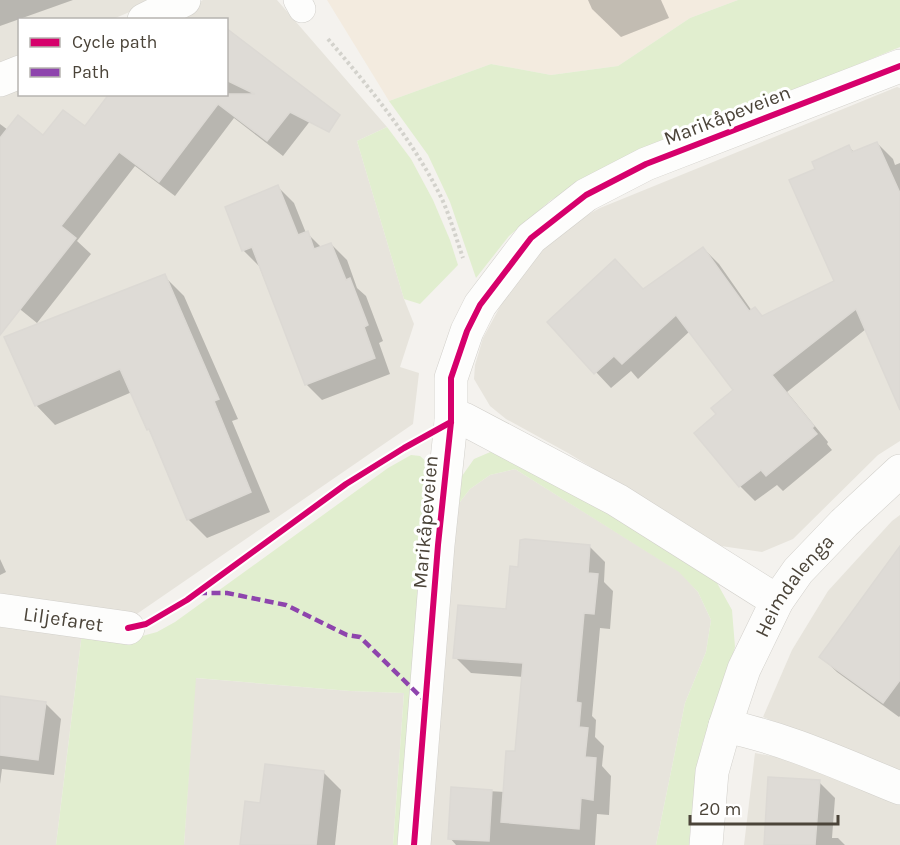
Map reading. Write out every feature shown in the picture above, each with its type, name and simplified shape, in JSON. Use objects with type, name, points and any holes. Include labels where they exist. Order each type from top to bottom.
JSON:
[{"type":"street","points":[[148,18],[184,0]]},
{"type":"street","name":"Marikåpeveien","points":[[414,845],[438,545],[451,422],[451,378],[480,305],[531,238],[586,195],[646,164],[900,66]]},
{"type":"street","points":[[0,80],[18,73]]},
{"type":"street","points":[[451,422],[464,419],[617,500],[777,601]]},
{"type":"street","name":"Heimdalenga","points":[[706,845],[712,772],[725,726],[744,669],[777,601],[805,563],[900,471]]},
{"type":"street","name":"Liljefaret","points":[[0,610],[128,628]]},
{"type":"street","points":[[725,726],[750,731],[790,745],[900,788]]},
{"type":"path","points":[[299,5],[368,86],[411,145],[441,198],[480,305]]},
{"type":"shaded area","points":[[0,0],[158,0],[115,18],[18,18],[18,56],[0,64]]},
{"type":"shaded area","points":[[203,0],[277,0],[387,127],[357,141],[404,299],[414,324],[400,367],[419,373],[413,424],[128,620],[0,597],[0,93],[18,84],[18,96],[228,96],[228,18],[163,18]]},
{"type":"shaded area","points":[[327,0],[738,0],[690,18],[618,66],[551,75],[491,64],[389,101]]},
{"type":"shaded area","points":[[897,87],[900,88],[900,441],[878,455],[793,539],[762,552],[721,546],[568,453],[506,419],[490,406],[474,379],[475,365],[483,338],[508,292],[535,258],[569,225],[600,208]]},
{"type":"shaded area","points":[[515,469],[680,572],[698,592],[711,620],[706,652],[685,703],[656,845],[430,845],[456,507],[470,489],[490,475]]},
{"type":"shaded area","points":[[900,515],[900,773],[763,717],[792,650],[828,591]]},
{"type":"shaded area","points":[[0,623],[82,633],[56,845],[0,845]]},
{"type":"shaded area","points":[[195,678],[350,691],[404,693],[393,845],[184,845]]},
{"type":"shaded area","points":[[755,753],[782,758],[900,805],[900,845],[744,845]]},
{"type":"green space","points":[[738,0],[900,0],[900,47],[618,164],[551,200],[509,236],[476,278],[450,202],[428,155],[389,101],[491,64],[551,75],[618,66],[690,18]]},
{"type":"green space","points":[[387,127],[411,159],[433,200],[458,265],[420,304],[404,299],[357,141]]},
{"type":"green space","points":[[495,450],[520,460],[698,567],[717,583],[732,610],[735,647],[721,695],[702,744],[689,845],[656,845],[685,703],[706,652],[711,620],[698,592],[679,572],[515,469],[490,475],[470,489],[456,507],[453,494],[462,476],[474,459]]},
{"type":"green space","points":[[411,455],[420,456],[428,463],[403,845],[393,845],[404,693],[350,691],[196,678],[184,845],[56,845],[82,633],[135,638],[157,632],[175,622],[388,468]]},
{"type":"building","points":[[228,30],[340,115],[329,132],[290,112],[267,141],[218,104],[159,182],[119,152],[61,226],[76,238],[0,335],[0,138],[18,115],[43,135],[63,110],[85,126],[108,96],[255,94],[228,81]]},
{"type":"building","points":[[877,142],[900,193],[900,410],[856,309],[772,375],[814,426],[812,428],[817,434],[766,476],[761,470],[739,487],[694,433],[716,414],[711,408],[733,390],[676,315],[622,364],[614,356],[594,374],[547,322],[615,259],[643,289],[703,247],[749,311],[755,307],[762,316],[834,281],[789,180],[815,169],[812,162],[849,145],[852,152]]},
{"type":"building","points":[[278,185],[298,235],[308,231],[314,249],[331,243],[346,280],[350,278],[368,325],[364,327],[375,358],[305,385],[252,247],[242,251],[225,207]]},
{"type":"building","points":[[165,274],[219,399],[214,401],[251,492],[187,520],[149,429],[147,430],[120,369],[35,406],[4,337]]},
{"type":"building","points":[[520,540],[590,545],[588,573],[598,574],[594,614],[584,613],[576,702],[581,703],[579,727],[588,728],[585,757],[596,758],[593,800],[581,798],[579,829],[501,822],[506,751],[515,751],[523,663],[453,658],[458,605],[506,609],[510,566],[518,567]]},
{"type":"building","points":[[900,546],[900,680],[883,703],[819,657]]},
{"type":"building","points":[[0,696],[46,702],[38,760],[0,755]]},
{"type":"building","points":[[265,764],[324,771],[316,845],[240,845],[245,801],[260,803]]},
{"type":"building","points":[[768,777],[820,780],[815,845],[764,845]]},
{"type":"building","points":[[451,787],[492,790],[489,841],[448,839]]},
{"type":"marked path","points":[[198,593],[227,593],[286,605],[347,635],[360,637],[426,702]]},
{"type":"cycle path","points":[[414,845],[438,545],[451,422],[451,378],[467,331],[480,305],[531,238],[586,195],[646,164],[900,66]]},
{"type":"cycle path","points":[[128,628],[146,624],[187,600],[346,484],[451,422]]}]
